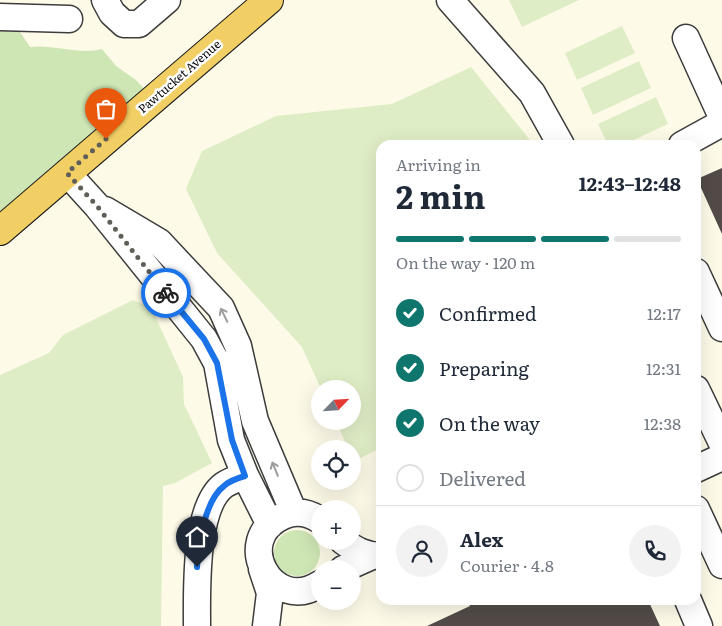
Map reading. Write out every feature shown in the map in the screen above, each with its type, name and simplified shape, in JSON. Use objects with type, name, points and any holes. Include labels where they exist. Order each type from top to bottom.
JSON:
[{"type":"main road","name":"Pawtucket Avenue","points":[[0,231],[268,0]]},
{"type":"street","points":[[105,0],[112,13],[124,24],[140,24],[167,0]]},
{"type":"street","points":[[450,0],[532,93],[559,140]]},
{"type":"street","points":[[0,17],[69,19]]},
{"type":"street","points":[[686,38],[722,117]]},
{"type":"street","points":[[691,140],[722,123]]},
{"type":"street","points":[[67,173],[97,206],[204,339],[217,363],[232,440],[245,476],[270,525]]},
{"type":"street","points":[[97,206],[159,242],[221,308],[238,346],[256,421],[294,513]]},
{"type":"street","points":[[701,283],[722,328]]},
{"type":"street","points":[[701,399],[722,443]]},
{"type":"street","points":[[701,467],[722,457]]},
{"type":"street","points":[[197,626],[198,547],[213,497],[224,485],[245,476]]},
{"type":"street","points":[[266,626],[270,593],[258,553],[260,540],[276,519],[294,513],[311,516]]},
{"type":"street","points":[[701,520],[722,564]]},
{"type":"street","points":[[354,550],[376,556]]},
{"type":"street","points":[[361,562],[376,556]]},
{"type":"street","points":[[261,566],[267,577],[277,585],[288,590],[311,587]]},
{"type":"street","points":[[270,626],[311,590]]},
{"type":"street","points":[[690,605],[699,626]]},
{"type":"green space","points":[[509,0],[579,0],[522,27]]},
{"type":"green space","points":[[0,21],[13,21],[30,47],[39,46],[84,51],[102,49],[116,66],[136,80],[158,104],[0,233]]},
{"type":"green space","points":[[622,26],[635,53],[577,80],[565,53]]},
{"type":"green space","points":[[639,61],[651,88],[593,115],[581,88]]},
{"type":"green space","points":[[471,67],[530,140],[376,140],[376,450],[361,458],[361,440],[344,440],[340,430],[361,430],[361,380],[317,380],[302,347],[217,253],[186,189],[202,151],[276,116],[392,104]]},
{"type":"green space","points":[[656,97],[668,124],[634,140],[606,140],[598,124]]},
{"type":"green space","points":[[133,300],[151,307],[183,377],[184,404],[212,463],[175,483],[163,486],[161,626],[0,626],[0,375],[49,353],[63,335]]},
{"type":"green space","points":[[297,530],[310,534],[311,550],[319,550],[318,560],[311,560],[311,571],[297,576],[284,572],[278,566],[274,553],[278,540],[284,534]]},
{"type":"building","points":[[722,168],[722,234],[701,188],[701,177]]},
{"type":"building","points":[[650,605],[660,626],[427,626],[470,606]]},
{"type":"way so far","points":[[106,139],[67,173],[97,206],[166,293]]},
{"type":"route","points":[[166,293],[204,339],[217,363],[232,440],[245,476],[224,485],[213,497],[198,547],[197,567]]}]
